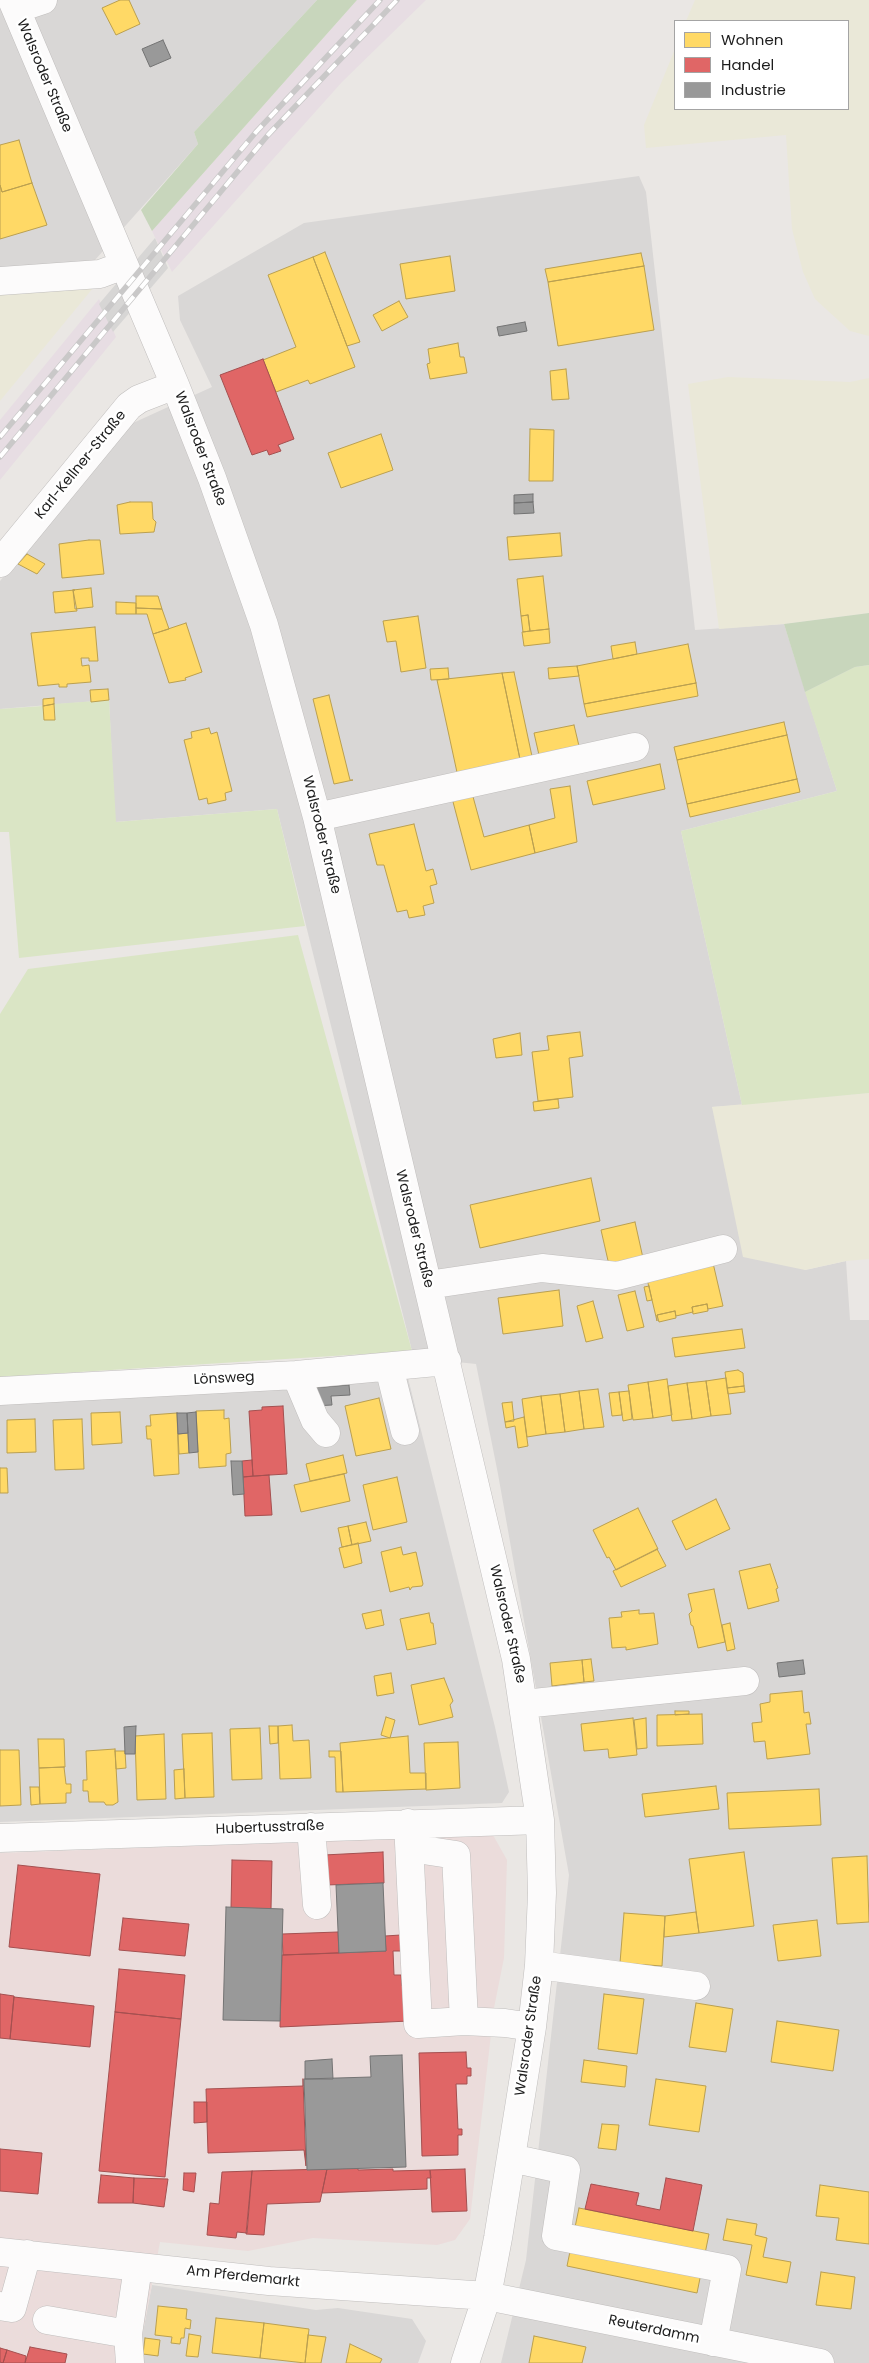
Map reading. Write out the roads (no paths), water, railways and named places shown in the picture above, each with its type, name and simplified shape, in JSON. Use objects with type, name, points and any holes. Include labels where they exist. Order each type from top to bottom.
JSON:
[{"type":"street","points":[[14,5],[43,0]]},
{"type":"street","name":"Walsroder Straße","points":[[14,5],[175,385],[212,478],[261,616],[317,817],[447,1361],[516,1660],[540,1820],[542,1893],[539,1964],[532,2027],[487,2296],[464,2363]]},
{"type":"street","points":[[0,281],[100,274],[124,265]]},
{"type":"street","name":"Karl-Kellner-Straße","points":[[0,563],[130,406],[139,399],[175,385]]},
{"type":"street","points":[[317,817],[635,747]]},
{"type":"street","points":[[428,1285],[542,1268],[617,1276],[722,1249]]},
{"type":"street","name":"Lönsweg","points":[[0,1392],[296,1375],[447,1361]]},
{"type":"street","points":[[389,1366],[405,1431]]},
{"type":"street","points":[[296,1375],[315,1420],[326,1433]]},
{"type":"street","points":[[524,1704],[745,1681]]},
{"type":"street","name":"Hubertusstraße","points":[[0,1838],[312,1827],[409,1836],[540,1820]]},
{"type":"street","points":[[312,1827],[317,1906]]},
{"type":"street","points":[[464,2022],[456,1855],[409,1836],[418,2024],[505,2023],[532,2027]]},
{"type":"street","points":[[539,1964],[696,1986]]},
{"type":"street","points":[[511,2158],[566,2170],[556,2236],[727,2269],[713,2342]]},
{"type":"street","name":"Am Pferdemarkt","points":[[0,2252],[269,2281],[487,2296]]},
{"type":"street","points":[[0,2306],[12,2308],[27,2254]]},
{"type":"street","points":[[130,2363],[128,2334],[138,2267]]},
{"type":"street","name":"Reuterdamm","points":[[487,2296],[820,2363]]},
{"type":"street","points":[[48,2320],[128,2334]]},
{"type":"railway","points":[[0,437],[256,132],[380,0]]},
{"type":"railway","points":[[0,457],[268,135],[397,0]]}]
